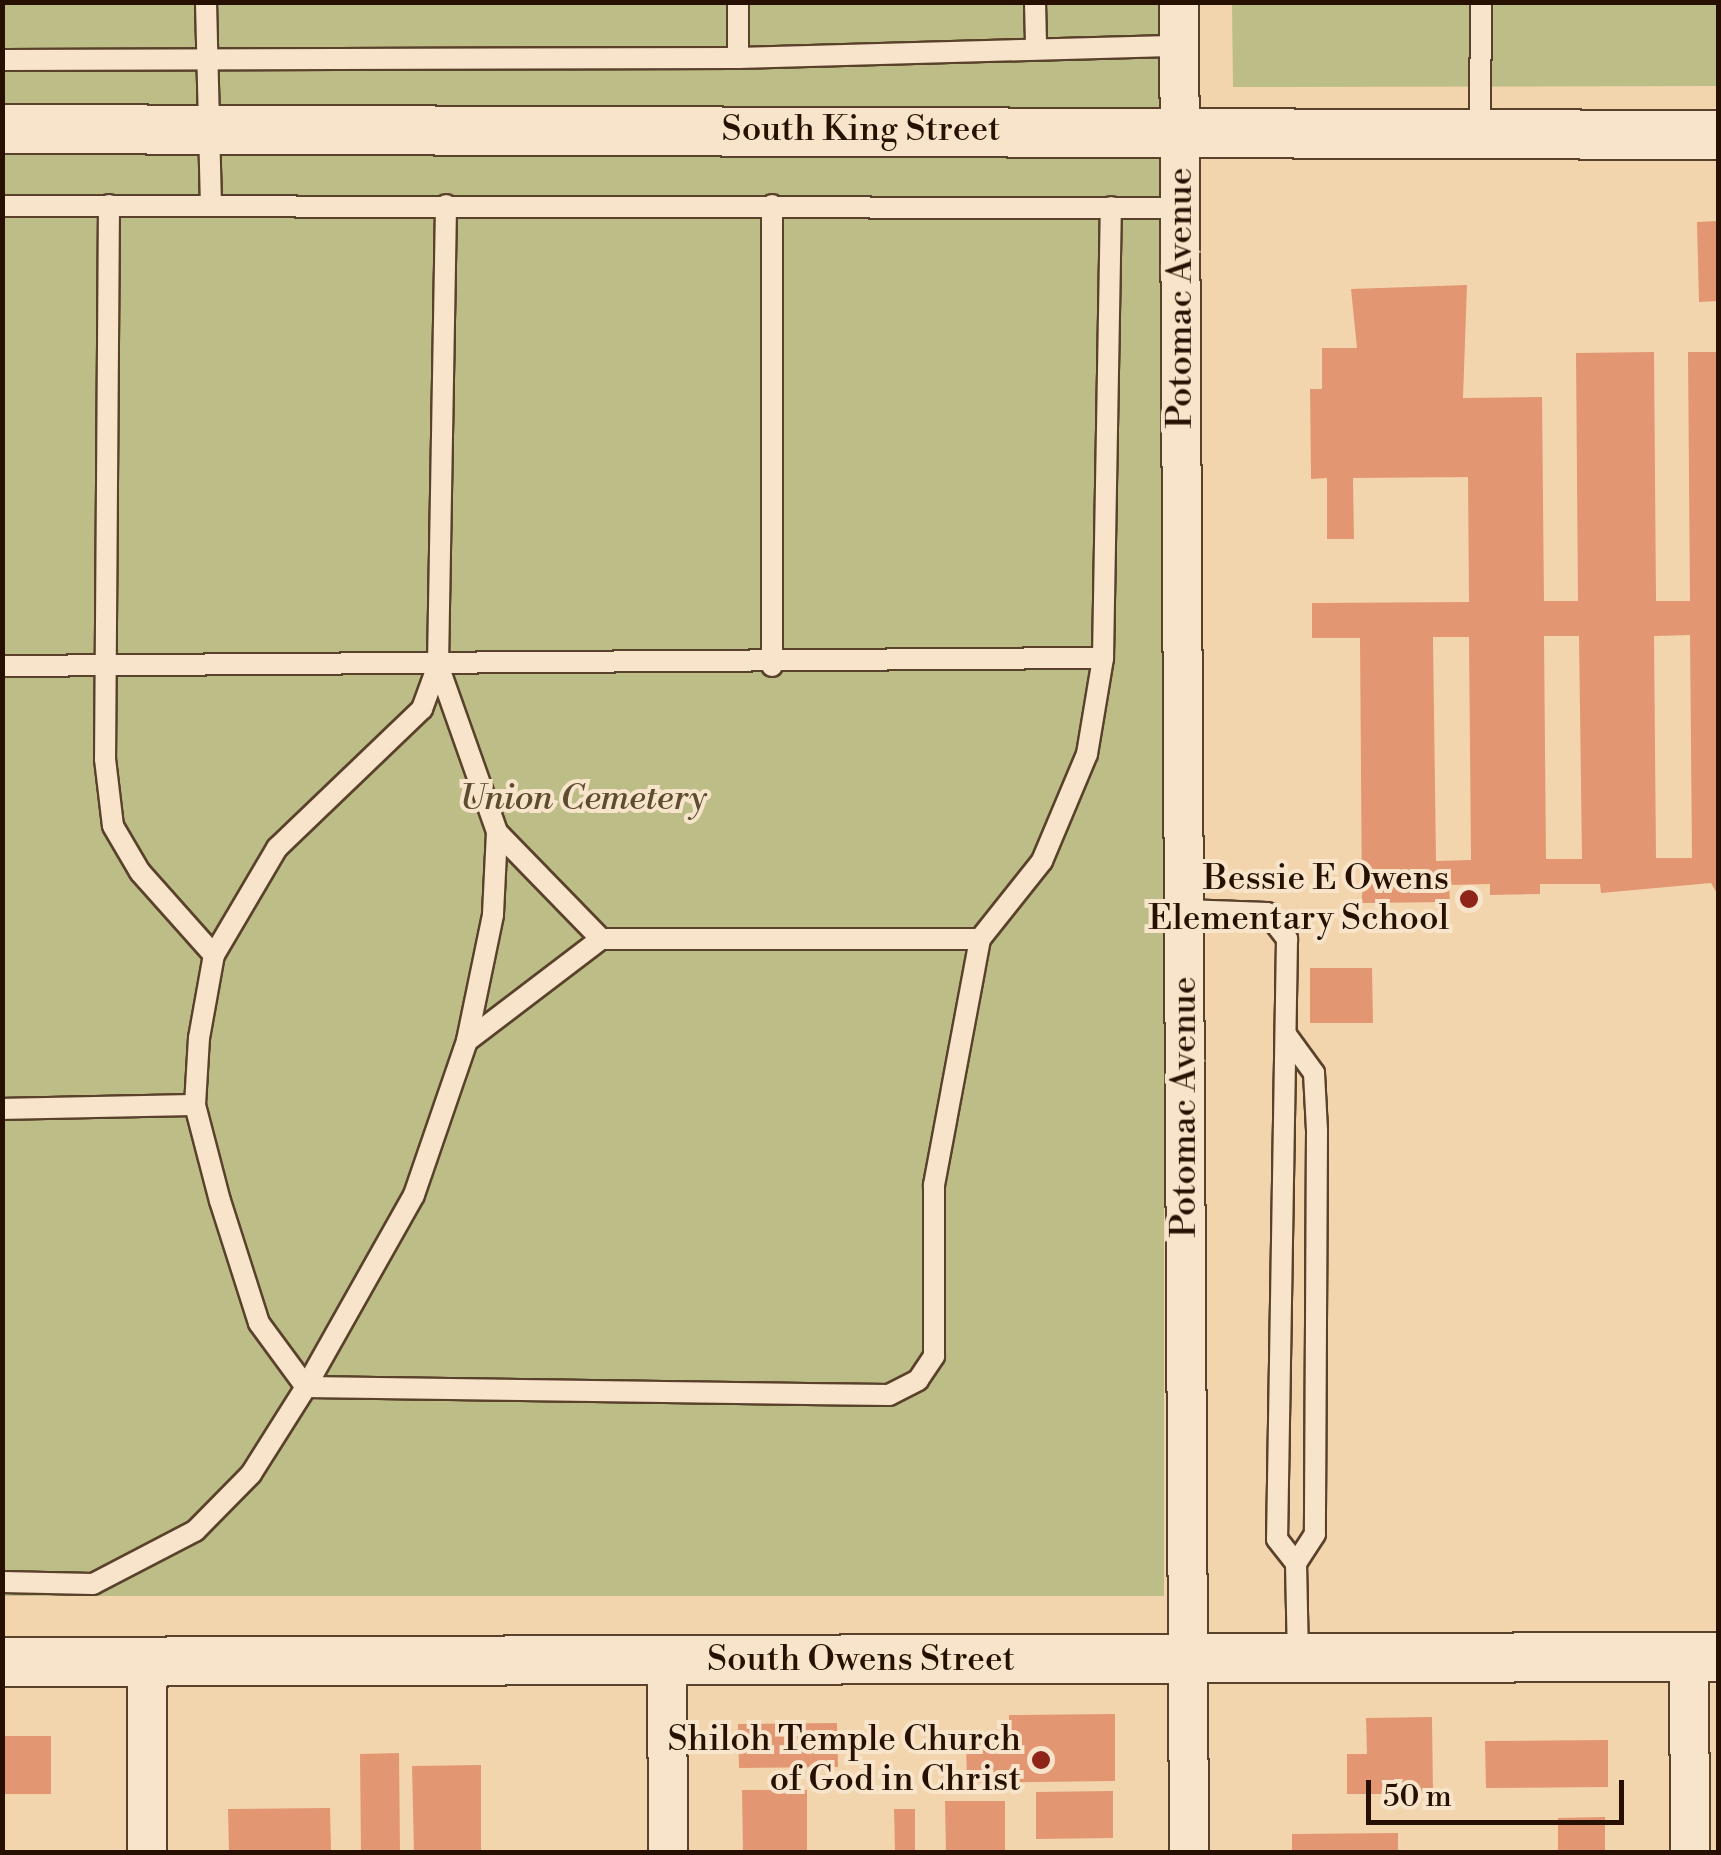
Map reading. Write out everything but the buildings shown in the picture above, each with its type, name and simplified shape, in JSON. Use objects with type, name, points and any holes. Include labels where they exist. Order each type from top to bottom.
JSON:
[{"type":"street","name":"Potomac Avenue","points":[[1179,2],[1189,1852]]},
{"type":"street","name":"South King Street","points":[[2,129],[1718,135]]},
{"type":"street","name":"South Owens Street","points":[[2,1662],[1704,1657]]},
{"type":"street","points":[[1690,1852],[1704,1657]]},
{"type":"street","points":[[667,1660],[668,1852]]},
{"type":"street","points":[[146,1662],[148,1852]]},
{"type":"lane","points":[[206,2],[211,205]]},
{"type":"lane","points":[[738,2],[738,58]]},
{"type":"lane","points":[[1035,2],[1036,44]]},
{"type":"lane","points":[[1480,133],[1481,2]]},
{"type":"lane","points":[[2,60],[738,58],[1036,44],[1180,46]]},
{"type":"lane","points":[[109,205],[112,666],[105,759],[113,826],[140,872],[214,955]]},
{"type":"lane","points":[[306,1387],[259,1323],[195,1106],[214,955],[276,848],[422,709],[438,665],[446,205]]},
{"type":"lane","points":[[772,205],[772,666]]},
{"type":"lane","points":[[2,206],[1181,208]]},
{"type":"lane","points":[[306,1387],[889,1395],[918,1380],[934,1356],[934,1185],[980,939],[1042,861],[1087,754],[1103,658],[1111,207]]},
{"type":"lane","points":[[2,666],[772,666],[1103,658]]},
{"type":"lane","points":[[2,1582],[93,1584],[195,1531],[251,1474],[306,1387],[414,1195],[467,1041],[493,916],[497,832],[438,665]]},
{"type":"lane","points":[[497,832],[601,939]]},
{"type":"lane","points":[[1184,910],[1279,920],[1287,1036],[1278,1096],[1277,1539],[1296,1563]]},
{"type":"lane","points":[[467,1041],[601,939],[980,939]]},
{"type":"lane","points":[[1287,1036],[1314,1073],[1317,1131],[1315,1534],[1296,1563],[1298,1658]]},
{"type":"lane","points":[[2,1110],[195,1106]]},
{"type":"green space","name":"Union Cemetery","points":[[3,3],[1164,3],[1164,1596],[3,1596]]},
{"type":"green space","points":[[1232,3],[1718,3],[1718,86],[1233,87]]},
{"type":"place","name":"Bessie E Owens Elementary School","points":[[1469,899]]},
{"type":"place","name":"Shiloh Temple Church of God in Christ","points":[[1041,1760]]}]
